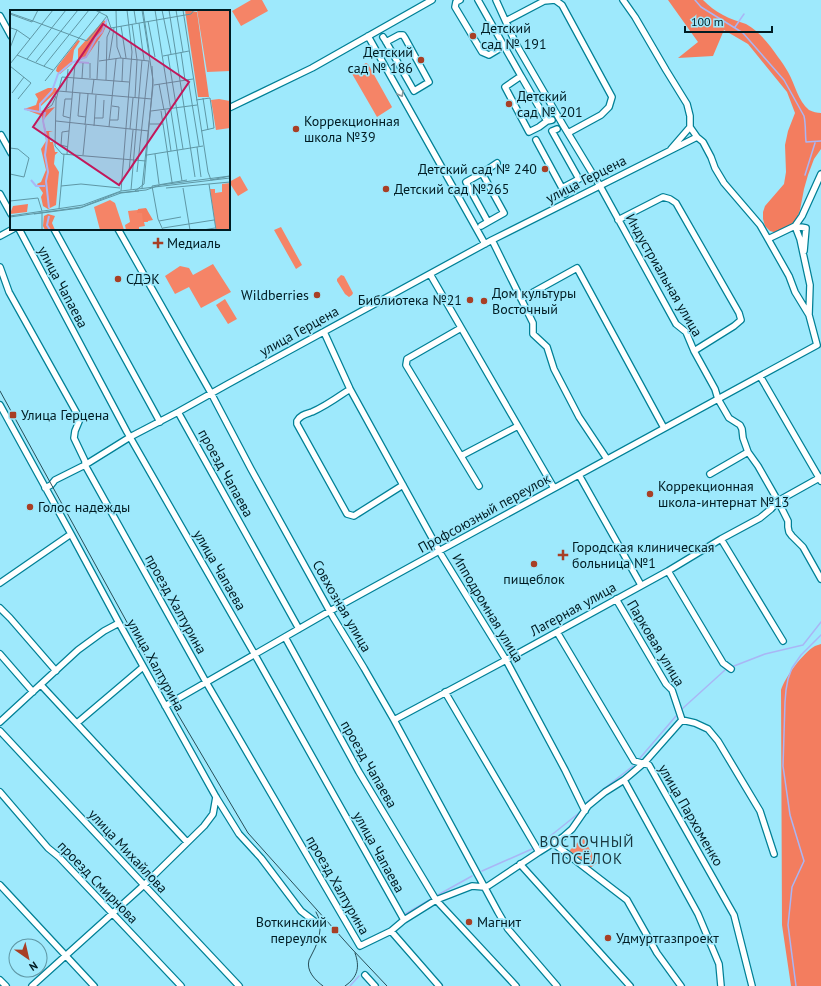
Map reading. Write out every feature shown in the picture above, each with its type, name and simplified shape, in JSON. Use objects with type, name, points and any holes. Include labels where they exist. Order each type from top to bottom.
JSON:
[{"type":"street","points":[[230,108],[307,71],[432,0]]},
{"type":"street","points":[[460,0],[456,2],[455,7],[482,52],[490,55],[504,46]]},
{"type":"street","points":[[478,0],[521,76],[549,120],[529,132],[505,89],[506,85],[521,76]]},
{"type":"street","name":"Индустриальная улица","points":[[496,0],[516,44],[600,186],[676,324],[686,332],[718,399],[729,418],[740,425],[748,452],[758,466],[788,521],[789,532],[803,546],[821,580]]},
{"type":"street","points":[[506,21],[544,1],[555,0],[562,5],[612,97],[608,107],[601,115],[568,133]]},
{"type":"street","points":[[623,0],[635,17],[687,104],[690,116],[690,126],[697,137],[703,142],[715,168],[724,182],[760,224],[809,315],[819,347]]},
{"type":"street","points":[[0,16],[10,34]]},
{"type":"street","points":[[403,35],[429,82],[414,91],[384,39],[403,35]]},
{"type":"street","points":[[368,36],[485,244]]},
{"type":"street","points":[[670,151],[690,126]]},
{"type":"street","points":[[557,129],[552,131],[579,179],[562,188]]},
{"type":"street","points":[[1,135],[10,151]]},
{"type":"street","name":"улица Герцена","points":[[45,488],[55,480],[85,466],[130,437],[492,240],[697,137]]},
{"type":"street","points":[[536,140],[565,194]]},
{"type":"street","points":[[488,222],[466,182],[482,173],[496,162]]},
{"type":"street","points":[[481,226],[504,213],[482,173]]},
{"type":"street","points":[[768,239],[795,226],[802,216],[821,174]]},
{"type":"street","points":[[0,194],[10,212]]},
{"type":"street","points":[[618,220],[663,197],[676,203],[739,313],[740,320],[734,326],[694,351]]},
{"type":"street","points":[[795,226],[800,239],[810,285],[809,315]]},
{"type":"street","points":[[795,226],[806,228],[804,256]]},
{"type":"street","points":[[0,236],[11,230]]},
{"type":"street","name":"улица Чапаева","points":[[20,230],[130,437],[404,920]]},
{"type":"street","points":[[55,230],[160,422]]},
{"type":"street","name":"Совхозная улица","points":[[119,230],[211,393],[251,469],[330,611],[394,720],[508,929],[557,986]]},
{"type":"street","points":[[492,240],[533,322],[534,334],[547,347],[554,369],[579,417],[607,459]]},
{"type":"street","name":"проезд Халтурина","points":[[0,267],[9,292],[80,419],[74,438],[85,461],[85,466],[206,682],[360,946],[392,931],[439,986]]},
{"type":"street","points":[[521,298],[577,268],[664,428]]},
{"type":"street","points":[[430,274],[554,488]]},
{"type":"street","points":[[461,328],[407,359],[406,365],[479,486]]},
{"type":"street","name":"Ипподромная улица","points":[[324,332],[350,389],[439,551],[506,660],[565,770],[585,812]]},
{"type":"street","name":"Профсоюзный переулок","points":[[166,706],[330,611],[439,551],[760,376],[819,347]]},
{"type":"street","points":[[760,376],[820,479]]},
{"type":"street","points":[[350,389],[332,402],[300,416],[297,421],[347,514],[354,516],[403,485]]},
{"type":"street","name":"улица Халтурина","points":[[0,405],[118,623],[216,797],[239,834],[261,858],[301,911],[314,921]]},
{"type":"street","name":"проезд Чапаева","points":[[178,412],[299,629]]},
{"type":"street","points":[[461,456],[518,426]]},
{"type":"street","points":[[710,474],[748,452]]},
{"type":"street","name":"Парковая улица","points":[[579,475],[641,585]]},
{"type":"street","name":"Лагерная улица","points":[[394,720],[668,571],[721,539],[760,518],[771,510],[778,502],[820,479]]},
{"type":"street","points":[[0,583],[71,534]]},
{"type":"street","points":[[721,539],[783,641]]},
{"type":"street","points":[[668,571],[723,663],[731,669]]},
{"type":"street","name":"Парковая улица","points":[[616,599],[666,684],[672,690],[682,720]]},
{"type":"street","points":[[0,608],[56,670]]},
{"type":"street","points":[[0,722],[78,650],[104,631],[118,623]]},
{"type":"street","name":"улица Пархоменко","points":[[557,632],[634,761],[649,765],[734,915],[752,986]]},
{"type":"street","name":"проезд Чапаева","points":[[285,637],[359,772],[436,900]]},
{"type":"street","points":[[0,654],[33,692]]},
{"type":"street","points":[[77,723],[143,667]]},
{"type":"street","points":[[41,685],[188,842]]},
{"type":"street","points":[[445,692],[539,852]]},
{"type":"street","points":[[392,931],[404,920],[436,900],[472,886],[488,886],[562,837],[572,829],[588,806],[605,792],[624,780],[644,763],[682,720],[695,723],[708,729],[718,741],[760,811],[774,854]]},
{"type":"street","name":"улица Михайлова","points":[[0,731],[239,986]]},
{"type":"street","points":[[624,780],[698,914],[719,964],[721,986]]},
{"type":"street","name":"проезд Смирнова","points":[[0,792],[48,848],[59,857],[113,913],[181,986]]},
{"type":"street","points":[[36,985],[66,955],[144,886],[204,826],[212,814],[216,797]]},
{"type":"street","points":[[553,843],[627,900],[656,953],[681,986]]},
{"type":"street","points":[[520,864],[630,986]]},
{"type":"street","points":[[0,885],[94,986]]},
{"type":"street","points":[[436,900],[516,986]]},
{"type":"street","points":[[365,975],[376,986]]},
{"type":"street","points":[[0,980],[6,986]]},
{"type":"shaded area","points":[[251,0],[262,0],[268,11],[241,26],[232,11]]},
{"type":"shaded area","points":[[668,0],[703,0],[712,8],[728,18],[751,27],[764,39],[782,63],[805,106],[810,111],[821,113],[821,149],[814,159],[804,189],[800,210],[796,221],[791,228],[777,233],[770,231],[765,226],[763,219],[765,206],[784,184],[786,172],[785,145],[788,131],[795,113],[787,92],[748,44],[724,30],[713,56],[678,58],[698,42]]},
{"type":"shaded area","points":[[366,63],[368,64],[392,107],[377,117],[351,72]]},
{"type":"shaded area","points":[[240,176],[248,190],[238,196],[230,181]]},
{"type":"shaded area","points":[[281,227],[302,265],[296,269],[274,230]]},
{"type":"shaded area","points":[[213,264],[231,292],[201,308],[189,287],[175,294],[165,276],[180,266],[189,268],[193,275]]},
{"type":"shaded area","points":[[341,275],[344,276],[353,293],[349,297],[345,294],[337,281]]},
{"type":"shaded area","points":[[225,299],[237,319],[228,324],[216,305]]},
{"type":"shaded area","points":[[821,644],[821,986],[791,986],[782,925],[781,690],[786,679],[800,660],[810,649]]},
{"type":"shaded area","points":[[583,837],[597,863],[590,868],[568,852]]},
{"type":"waterway","points":[[695,0],[701,7],[743,33],[784,80],[804,116],[806,142],[821,141]]},
{"type":"waterway","points":[[735,27],[744,14]]},
{"type":"waterway","points":[[805,175],[815,143]]},
{"type":"waterway","points":[[734,666],[765,654],[803,645],[821,622]]},
{"type":"waterway","points":[[796,986],[788,925],[792,887],[804,861],[790,815],[783,766],[785,702],[788,679],[792,668],[801,655],[821,635]]},
{"type":"waterway","points":[[682,709],[725,670]]},
{"type":"waterway","points":[[640,758],[676,716]]},
{"type":"waterway","points":[[587,802],[633,766]]},
{"type":"waterway","points":[[539,845],[579,813]]},
{"type":"waterway","points":[[482,871],[532,849]]},
{"type":"waterway","points":[[436,896],[472,876]]},
{"type":"waterway","points":[[405,914],[433,898]]},
{"type":"waterway","points":[[350,986],[359,976]]},
{"type":"tram line","points":[[0,391],[173,706],[248,833],[387,986]]},
{"type":"tram line","points":[[316,912],[320,921],[319,934],[308,964],[312,975],[323,986]]},
{"type":"tram line","points":[[345,986],[353,979],[357,971],[357,958],[355,953]]},
{"type":"place","name":"Детский сад № 191","points":[[473,36]]},
{"type":"place","name":"Детский сад № 186","points":[[421,60]]},
{"type":"place","name":"Детский сад № 201","points":[[509,104]]},
{"type":"place","name":"Коррекционная школа №39","points":[[296,129]]},
{"type":"place","name":"Детский сад № 240","points":[[545,169]]},
{"type":"place","name":"Детский сад №265","points":[[386,189]]},
{"type":"place","name":"Медиаль","points":[[158,243]]},
{"type":"place","name":"СДЭК","points":[[118,279]]},
{"type":"place","name":"Wildberries","points":[[317,295]]},
{"type":"place","name":"Библиотека №21","points":[[470,300]]},
{"type":"place","name":"Дом культуры Восточный","points":[[484,301]]},
{"type":"place","name":"Улица Герцена","points":[[13,415]]},
{"type":"place","name":"Коррекционная школа-интернат №13","points":[[650,494]]},
{"type":"place","name":"Голос надежды","points":[[30,507]]},
{"type":"place","name":"Городская клиническая больница №1","points":[[563,555]]},
{"type":"place","name":"пищеблок","points":[[534,564]]},
{"type":"place","name":"Магнит","points":[[469,922]]},
{"type":"place","name":"Воткинский переулок","points":[[335,930]]},
{"type":"place","name":"Удмуртгазпроект","points":[[608,938]]},
{"type":"district","name":"ВОСТОЧНЫЙ ПОСЁЛОК","points":[[587,850]]}]
